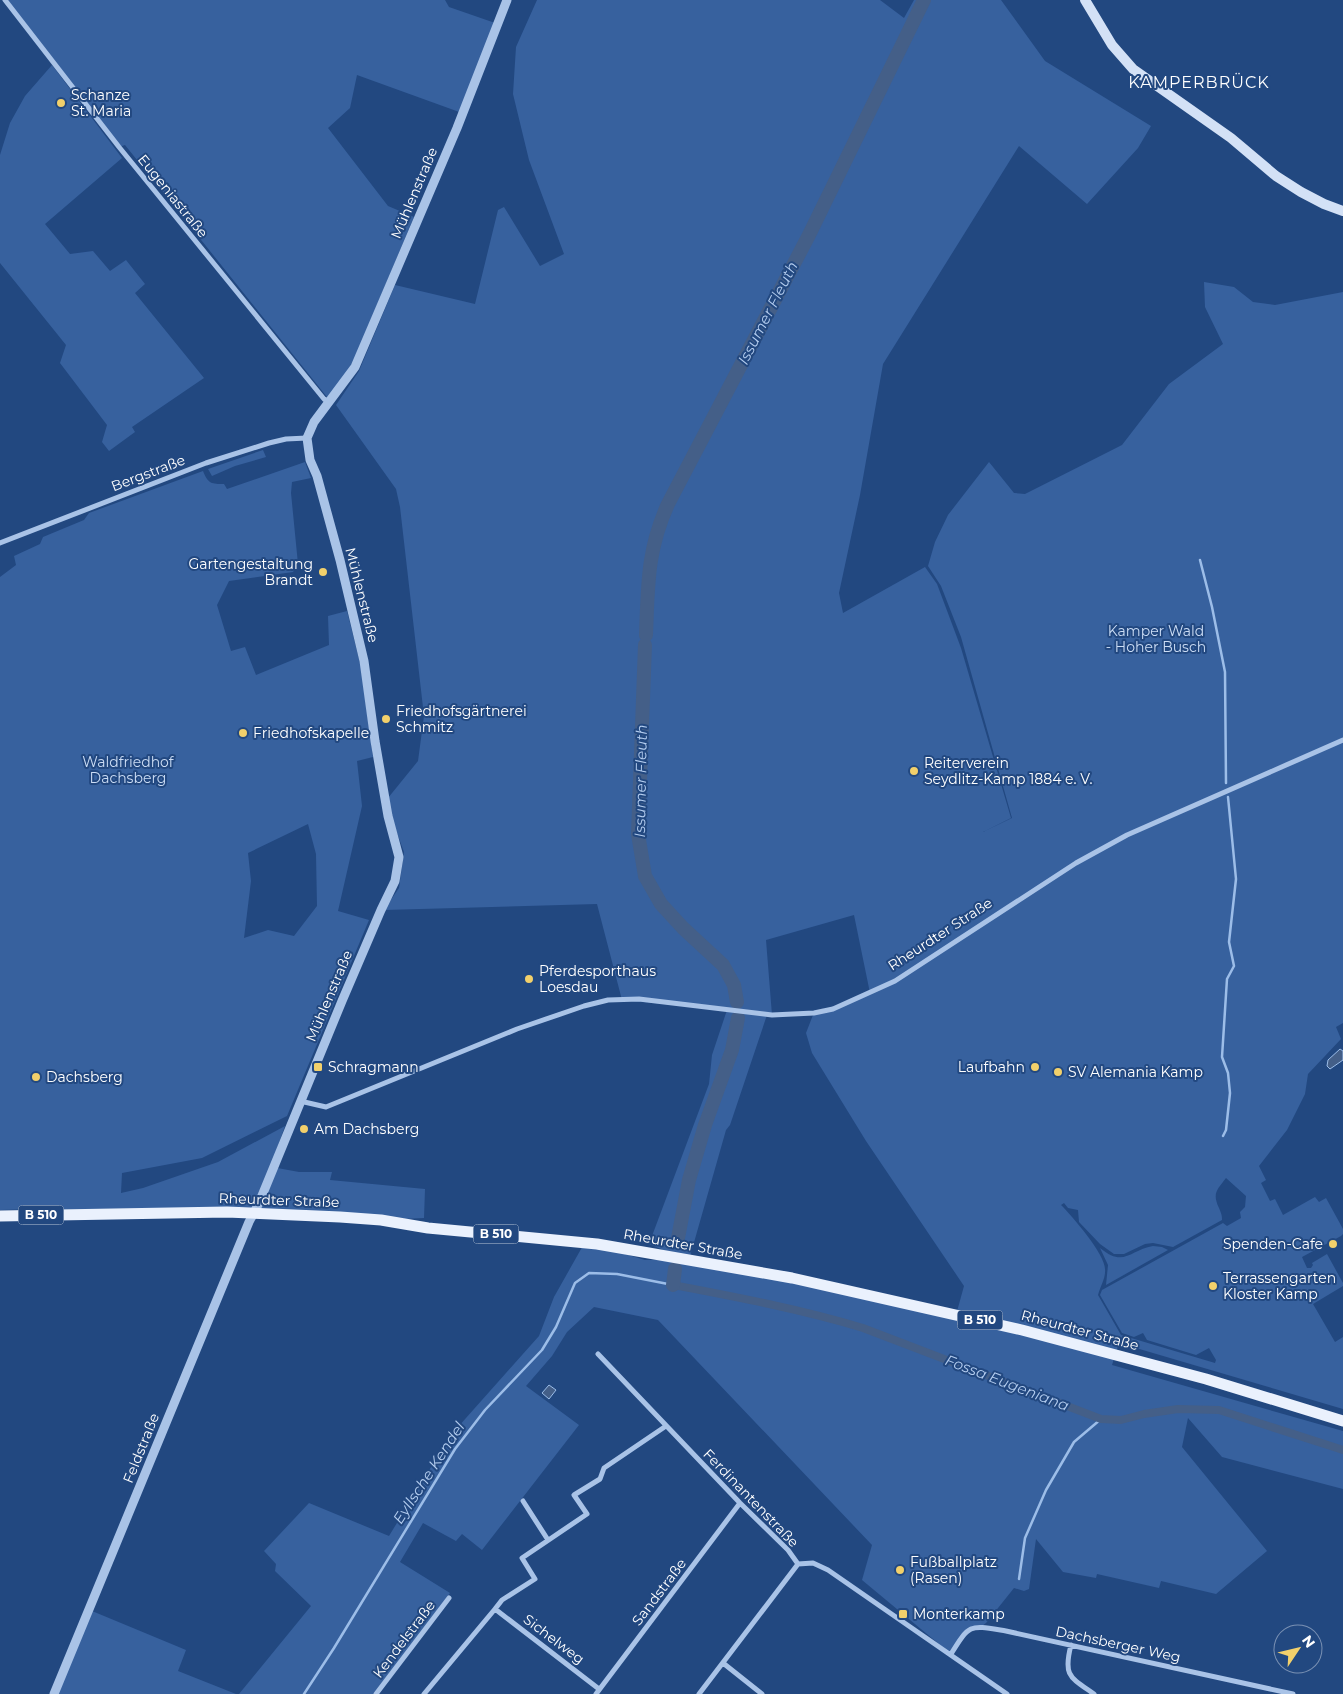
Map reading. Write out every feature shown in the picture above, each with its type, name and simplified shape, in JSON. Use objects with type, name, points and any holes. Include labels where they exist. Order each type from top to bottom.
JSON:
[{"type":"main road","points":[[1085,0],[1112,45],[1133,69],[1212,124],[1276,176],[1301,192],[1343,211]]},
{"type":"main road","name":"Rheurdter Straße","points":[[0,1216],[207,1212],[340,1217],[382,1220],[428,1228],[597,1244],[792,1278],[1022,1330],[1206,1379],[1343,1421]]},
{"type":"street","name":"Eugeniastraße","points":[[5,0],[119,147],[329,403]]},
{"type":"street","name":"Mühlenstraße","points":[[254,1213],[381,910],[395,881],[399,857],[389,825],[364,661],[340,560],[317,476],[310,460],[308,438],[314,422],[355,368],[508,0]]},
{"type":"street","name":"Bergstraße","points":[[0,543],[206,463],[269,443],[308,438]]},
{"type":"street","name":"Rheurdter Straße","points":[[300,1101],[326,1107],[517,1029],[584,1006],[608,1000],[639,999],[772,1015],[814,1014],[833,1010],[895,981],[1076,864],[1127,835],[1343,740]]},
{"type":"street","name":"Feldstraße","points":[[54,1694],[254,1213]]},
{"type":"street","name":"Ferdinantenstraße","points":[[598,1354],[740,1503],[788,1550],[798,1564],[813,1562],[828,1570],[1007,1694]]},
{"type":"street","points":[[424,1694],[502,1600],[535,1579],[522,1558],[587,1514],[574,1495],[600,1479],[604,1468],[666,1426]]},
{"type":"street","points":[[523,1501],[548,1540]]},
{"type":"street","name":"Sandstraße","points":[[598,1691],[740,1503]]},
{"type":"street","points":[[699,1694],[798,1564]]},
{"type":"street","name":"Kendelstraße","points":[[376,1694],[449,1598]]},
{"type":"street","name":"Sichelweg","points":[[495,1609],[598,1691]]},
{"type":"street","name":"Dachsberger Weg","points":[[951,1654],[965,1632],[976,1626],[1293,1694]]},
{"type":"street","points":[[1071,1646],[1067,1662],[1068,1672],[1077,1682],[1094,1694]]},
{"type":"street","points":[[723,1663],[762,1694]]},
{"type":"green space","points":[[5,0],[445,0],[449,7],[498,24],[462,113],[357,75],[350,108],[328,128],[388,206],[414,217],[353,362],[335,390],[327,397],[125,145],[119,147]]},
{"type":"green space","name":"Kamper Wald - Hoher Busch","points":[[537,0],[880,0],[904,18],[914,0],[1001,0],[1045,61],[1151,126],[1138,148],[1087,204],[1019,146],[883,364],[860,495],[839,593],[843,613],[925,567],[937,584],[961,648],[1011,818],[983,832],[1012,818],[961,637],[941,586],[928,566],[935,542],[948,515],[989,462],[1014,493],[1025,494],[1122,445],[1169,384],[1223,344],[1205,307],[1204,282],[1234,287],[1253,302],[1275,305],[1343,292],[1343,1023],[1336,1027],[1341,1039],[1308,1074],[1305,1094],[1287,1130],[1259,1166],[1266,1180],[1261,1183],[1270,1201],[1275,1199],[1283,1215],[1315,1197],[1319,1202],[1326,1198],[1343,1229],[1341,1236],[1302,1257],[1307,1268],[1311,1268],[1312,1263],[1327,1254],[1343,1283],[1343,1286],[1313,1304],[1335,1342],[1343,1337],[1343,1409],[1119,1343],[1112,1365],[1343,1431],[1343,1489],[1222,1457],[1188,1418],[1182,1447],[1267,1551],[1216,1594],[1161,1581],[1159,1588],[1097,1574],[1096,1578],[1063,1572],[1036,1539],[1029,1589],[1024,1591],[1014,1588],[986,1623],[964,1634],[951,1654],[862,1580],[872,1545],[658,1320],[594,1307],[567,1332],[552,1356],[526,1386],[579,1425],[482,1550],[462,1534],[456,1541],[423,1523],[400,1562],[450,1593],[373,1694],[239,1694],[311,1606],[275,1571],[276,1564],[264,1551],[309,1503],[389,1536],[450,1436],[539,1336],[554,1297],[585,1242],[645,1260],[687,1260],[649,1244],[709,1084],[712,1055],[727,1010],[622,1000],[597,904],[384,910],[399,888],[404,852],[390,814],[388,798],[418,761],[424,716],[400,507],[396,489],[336,405],[359,371],[395,285],[475,304],[498,210],[504,207],[540,266],[564,254],[529,160],[513,94],[516,47]],"holes":[[[854,915],[870,993],[813,1015],[806,1033],[812,1053],[866,1141],[964,1286],[956,1315],[689,1260],[726,1130],[730,1125],[767,1015],[772,1015],[766,940]],[[1226,1178],[1246,1196],[1245,1207],[1240,1212],[1241,1218],[1227,1226],[1223,1223],[1102,1290],[1100,1295],[1122,1333],[1134,1337],[1143,1333],[1147,1340],[1196,1355],[1209,1348],[1216,1360],[1215,1363],[1121,1335],[1098,1295],[1105,1276],[1104,1262],[1087,1236],[1061,1205],[1064,1203],[1068,1208],[1078,1210],[1079,1222],[1100,1244],[1114,1254],[1124,1254],[1145,1244],[1153,1243],[1173,1247],[1222,1220],[1216,1192]]]},
{"type":"green space","points":[[52,65],[122,158],[45,224],[70,254],[93,251],[110,271],[126,260],[145,284],[135,293],[204,378],[132,427],[135,432],[109,451],[102,442],[107,425],[60,363],[66,345],[0,263],[0,155],[10,123],[25,96]]},
{"type":"green space","points":[[263,450],[266,457],[235,466],[212,476],[208,469]]},
{"type":"green space","name":"Waldfriedhof Dachsberg","points":[[305,462],[311,478],[292,482],[291,493],[298,564],[293,572],[229,581],[217,605],[231,651],[245,647],[256,675],[329,645],[328,616],[347,611],[361,667],[373,757],[357,761],[362,806],[338,911],[369,920],[287,1116],[202,1158],[122,1173],[121,1193],[143,1188],[218,1162],[285,1126],[259,1198],[272,1167],[299,1172],[332,1172],[330,1180],[425,1189],[424,1218],[381,1220],[34,1209],[0,1210],[0,577],[16,565],[14,556],[40,544],[43,537],[84,520],[89,513],[203,471],[209,481],[224,484],[227,489]],"holes":[[[308,824],[316,854],[317,906],[294,936],[268,930],[244,938],[251,881],[248,853]]]},
{"type":"green space","points":[[1153,1246],[1168,1250],[1106,1285],[1108,1265],[1100,1248],[1115,1257],[1121,1257]]},
{"type":"green space","points":[[92,1611],[186,1650],[178,1671],[236,1694],[58,1694]]},
{"type":"shaded area","points":[[1340,1049],[1343,1051],[1343,1060],[1330,1069],[1327,1066],[1328,1060]]},
{"type":"shaded area","points":[[549,1385],[556,1390],[549,1399],[542,1393]]},
{"type":"waterway","name":"Issumer Fleuth","points":[[646,635],[648,584],[652,553],[668,504],[809,235],[924,0]]},
{"type":"waterway","points":[[1200,560],[1225,672],[1226,783]]},
{"type":"waterway","name":"Issumer Fleuth","points":[[645,645],[638,834],[645,876],[661,904],[683,928],[723,965],[734,985],[737,1002]]},
{"type":"waterway","points":[[1223,1136],[1226,1130],[1230,1093],[1228,1073],[1222,1057],[1227,979],[1234,966],[1229,942],[1236,879],[1228,797]]},
{"type":"waterway","name":"Issumer Fleuth","points":[[678,1238],[689,1180],[705,1125],[732,1050],[738,1018]]},
{"type":"waterway","name":"Issumer Fleuth","points":[[673,1285],[675,1269]]},
{"type":"waterway","name":"Eyllsche Kendel","points":[[304,1694],[455,1449],[485,1410],[542,1350],[556,1327],[575,1283],[589,1273],[617,1274],[673,1285]]},
{"type":"waterway","name":"Fossa Eugeniana","points":[[673,1285],[792,1309],[863,1328],[1101,1419],[1121,1420],[1144,1414],[1178,1409],[1219,1410],[1343,1450]]},
{"type":"waterway","points":[[1019,1579],[1025,1538],[1046,1490],[1074,1442],[1101,1419]]},
{"type":"place","name":"Schanze St. Maria","points":[[61,103]]},
{"type":"place","name":"Gartengestaltung Brandt","points":[[323,572]]},
{"type":"place","name":"Friedhofsgärtnerei Schmitz","points":[[386,719]]},
{"type":"place","name":"Friedhofskapelle","points":[[243,733]]},
{"type":"place","name":"Reiterverein Seydlitz-Kamp 1884 e. V.","points":[[914,771]]},
{"type":"place","name":"Pferdesporthaus Loesdau","points":[[529,979]]},
{"type":"place","name":"Schragmann","points":[[318,1067]]},
{"type":"place","name":"Laufbahn","points":[[1035,1067]]},
{"type":"place","name":"SV Alemania Kamp","points":[[1058,1072]]},
{"type":"place","name":"Dachsberg","points":[[36,1077]]},
{"type":"place","name":"Am Dachsberg","points":[[304,1129]]},
{"type":"place","name":"Spenden-Cafe","points":[[1333,1244]]},
{"type":"place","name":"Terrassengarten Kloster Kamp","points":[[1213,1286]]},
{"type":"place","name":"Fußballplatz (Rasen)","points":[[900,1570]]},
{"type":"place","name":"Monterkamp","points":[[903,1614]]},
{"type":"district","name":"KAMPERBRÜCK","points":[[1199,82]]}]
